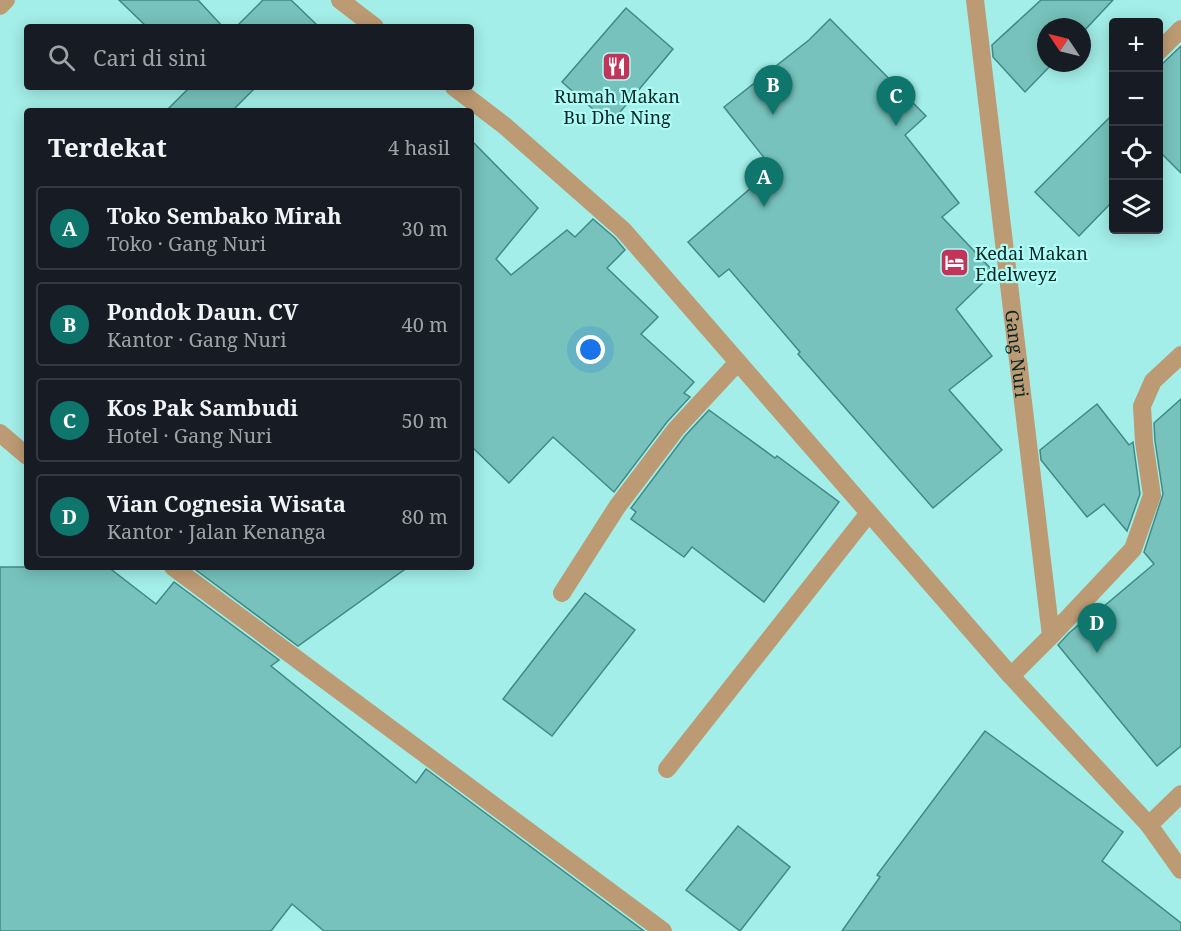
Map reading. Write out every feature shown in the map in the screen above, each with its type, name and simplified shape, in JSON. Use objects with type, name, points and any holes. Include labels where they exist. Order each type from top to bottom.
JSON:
[{"type":"street","points":[[0,6],[6,0]]},
{"type":"street","points":[[340,0],[371,24]]},
{"type":"street","name":"Gang Nuri","points":[[975,0],[1052,636]]},
{"type":"street","points":[[1163,47],[1181,29]]},
{"type":"street","points":[[458,90],[506,126],[623,230],[1011,676],[1149,825],[1181,870]]},
{"type":"street","points":[[1011,676],[1052,636],[1133,549],[1152,495],[1144,442],[1142,406],[1154,381],[1181,355]]},
{"type":"street","points":[[562,593],[617,507],[676,429],[738,362]]},
{"type":"street","points":[[0,433],[24,453]]},
{"type":"street","points":[[667,768],[869,513]]},
{"type":"street","points":[[177,570],[663,931]]},
{"type":"street","points":[[1149,825],[1181,794]]},
{"type":"building","points":[[119,0],[198,0],[220,24],[144,24]]},
{"type":"building","points":[[263,0],[291,0],[316,24],[239,24]]},
{"type":"building","points":[[1041,0],[1113,0],[1091,23],[1091,18],[1037,18],[1037,72],[1044,72],[1025,92],[993,57],[992,45]]},
{"type":"building","points":[[626,8],[673,49],[610,124],[562,82]]},
{"type":"building","points":[[830,19],[926,116],[905,135],[959,203],[942,217],[994,272],[956,309],[992,356],[949,390],[1002,450],[933,508],[798,354],[800,352],[729,269],[719,277],[688,242],[773,169],[724,107],[809,40]]},
{"type":"building","points":[[1181,46],[1181,173],[1163,155],[1163,63]]},
{"type":"building","points":[[187,90],[253,90],[235,108],[169,108]]},
{"type":"building","points":[[1109,118],[1109,205],[1079,236],[1035,192]]},
{"type":"building","points":[[474,143],[538,208],[496,259],[511,275],[567,230],[575,237],[593,219],[625,250],[607,268],[658,317],[641,334],[694,382],[684,393],[690,397],[667,422],[614,492],[553,437],[509,483],[474,449]]},
{"type":"building","points":[[1181,399],[1181,746],[1157,766],[1058,645],[1096,610],[1097,612],[1154,564],[1144,552],[1163,494],[1154,423]]},
{"type":"building","points":[[1097,404],[1129,445],[1133,442],[1140,494],[1127,531],[1104,504],[1087,517],[1041,460],[1040,450]]},
{"type":"building","points":[[709,410],[839,502],[764,602],[692,547],[684,557],[631,519],[636,512],[631,508],[685,436]]},
{"type":"building","points":[[0,567],[24,567],[24,570],[112,570],[156,604],[174,582],[279,660],[271,666],[416,783],[426,769],[644,931],[324,931],[292,904],[271,931],[0,931]]},
{"type":"building","points":[[196,570],[404,570],[298,646]]},
{"type":"building","points":[[585,593],[635,630],[552,736],[503,699]]},
{"type":"building","points":[[985,731],[1123,832],[1102,861],[1181,923],[1181,931],[842,931],[880,877],[877,875]]},
{"type":"building","points":[[738,826],[790,867],[740,931],[686,890]]},
{"type":"place","name":"Rumah Makan Bu Dhe Ning","points":[[617,67]]},
{"type":"place","name":"Pondok Daun. CV","points":[[773,115]]},
{"type":"place","name":"Kos Pak Sambudi","points":[[896,126]]},
{"type":"place","name":"Toko Sembako Mirah","points":[[764,207]]},
{"type":"place","name":"Kedai Makan Edelweyz","points":[[954,263]]},
{"type":"place","name":"Vian Cognesia Wisata","points":[[1097,653]]}]
